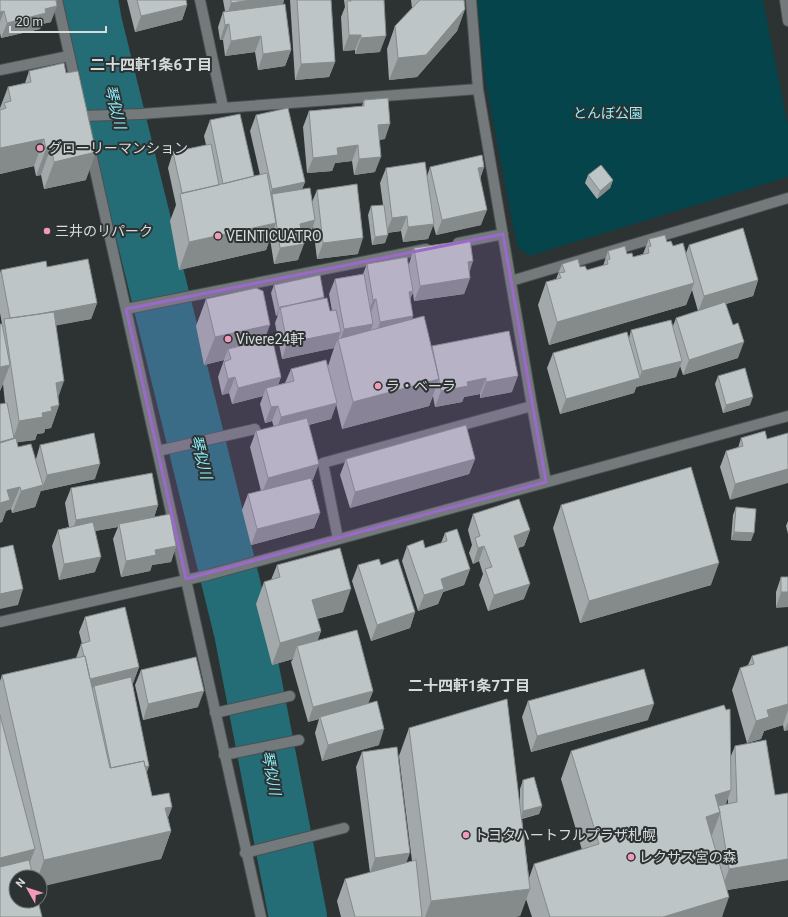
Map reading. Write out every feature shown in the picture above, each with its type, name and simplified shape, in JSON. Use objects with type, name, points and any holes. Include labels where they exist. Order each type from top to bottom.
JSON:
[{"type":"street","points":[[57,0],[78,94]]},
{"type":"street","points":[[200,0],[223,107]]},
{"type":"street","points":[[471,0],[478,89],[546,482]]},
{"type":"street","points":[[785,0],[788,21]]},
{"type":"street","points":[[0,70],[69,56]]},
{"type":"street","points":[[83,116],[141,114],[478,89]]},
{"type":"street","points":[[88,139],[261,917]]},
{"type":"street","points":[[511,281],[788,198]]},
{"type":"street","points":[[448,245],[503,234]]},
{"type":"street","points":[[126,309],[432,248]]},
{"type":"street","points":[[338,539],[323,463],[532,406]]},
{"type":"street","points":[[0,622],[208,575],[788,416]]},
{"type":"street","points":[[158,452],[255,429]]},
{"type":"street","points":[[215,713],[286,696]]},
{"type":"street","points":[[224,755],[299,740]]},
{"type":"street","points":[[246,853],[268,846],[344,828]]},
{"type":"highlighted area","points":[[503,234],[546,482],[186,579],[126,309]]},
{"type":"green space","name":"とんぼ公園","points":[[477,0],[763,0],[788,126],[788,177],[529,256],[517,246],[485,80]]},
{"type":"building","points":[[0,0],[56,0],[57,6],[45,9],[46,13],[7,23],[4,11],[0,12]]},
{"type":"building","points":[[137,0],[186,0],[187,5],[141,16]]},
{"type":"building","points":[[231,0],[251,0],[231,3]]},
{"type":"building","points":[[297,0],[331,0],[335,62],[301,64]]},
{"type":"building","points":[[384,0],[386,36],[361,38],[361,35],[349,35],[347,1]]},
{"type":"building","points":[[420,0],[464,0],[465,9],[426,55],[398,58],[395,26]]},
{"type":"building","points":[[285,4],[291,50],[263,54],[261,36],[231,41],[229,24],[225,25],[223,12]]},
{"type":"building","points":[[64,63],[66,73],[78,71],[96,152],[54,162],[51,147],[46,149],[44,139],[0,148],[0,110],[6,108],[4,103],[11,101],[8,87],[31,82],[29,71]]},
{"type":"building","points":[[388,98],[390,124],[378,125],[381,157],[359,159],[358,145],[337,148],[338,155],[313,158],[309,111],[364,106],[364,100]]},
{"type":"building","points":[[288,108],[305,182],[272,189],[256,115]]},
{"type":"building","points":[[240,114],[254,176],[223,184],[210,120]]},
{"type":"building","points":[[211,144],[219,185],[182,193],[173,152]]},
{"type":"building","points":[[482,155],[484,167],[478,168],[487,210],[442,220],[430,167]]},
{"type":"building","points":[[425,162],[434,224],[408,227],[407,216],[392,218],[386,168]]},
{"type":"building","points":[[601,165],[613,180],[600,191],[588,175]]},
{"type":"building","points":[[267,173],[276,223],[189,242],[180,194]]},
{"type":"building","points":[[357,184],[363,238],[323,243],[317,190]]},
{"type":"building","points":[[310,188],[315,220],[300,224],[304,244],[280,248],[272,194]]},
{"type":"building","points":[[384,205],[388,235],[375,237],[371,206]]},
{"type":"building","points":[[743,228],[758,280],[704,296],[689,245]]},
{"type":"building","points":[[665,235],[667,242],[671,241],[673,246],[683,243],[694,283],[557,322],[546,282],[561,278],[559,273],[565,272],[562,264],[578,259],[580,267],[585,266],[587,270],[608,264],[607,260],[610,259],[608,251],[625,246],[627,254],[632,253],[633,257],[649,253],[648,247],[651,246],[649,239]]},
{"type":"building","points":[[470,240],[473,261],[468,262],[470,278],[420,286],[414,248]]},
{"type":"building","points":[[407,257],[413,291],[409,292],[413,316],[380,322],[376,299],[373,300],[367,264]]},
{"type":"building","points":[[88,259],[97,303],[10,318],[1,270],[46,261],[47,267]]},
{"type":"building","points":[[364,274],[373,324],[344,329],[335,279]]},
{"type":"building","points":[[320,275],[324,297],[279,308],[274,285]]},
{"type":"building","points":[[256,288],[263,291],[270,325],[215,337],[206,299]]},
{"type":"building","points":[[327,298],[330,311],[336,310],[341,332],[287,343],[280,307]]},
{"type":"building","points":[[725,302],[733,325],[738,323],[744,342],[689,360],[676,318]]},
{"type":"building","points":[[54,312],[64,381],[56,383],[59,405],[51,407],[52,411],[42,413],[43,417],[19,421],[4,319]]},
{"type":"building","points":[[424,316],[439,379],[353,402],[338,339]]},
{"type":"building","points":[[671,320],[682,361],[642,371],[631,330]]},
{"type":"building","points":[[0,324],[2,324],[10,365],[0,367]]},
{"type":"building","points":[[509,331],[518,376],[486,382],[486,378],[467,382],[468,386],[441,391],[432,346]]},
{"type":"building","points":[[627,332],[640,378],[566,399],[553,353]]},
{"type":"building","points":[[272,338],[281,377],[238,388],[235,377],[228,379],[224,362],[231,359],[228,349]]},
{"type":"building","points":[[326,360],[337,403],[281,417],[278,406],[271,407],[266,388],[294,381],[291,369]]},
{"type":"building","points":[[745,368],[753,397],[726,405],[718,376]]},
{"type":"building","points":[[7,403],[14,438],[0,442],[0,404]]},
{"type":"building","points":[[307,418],[319,464],[268,478],[256,431]]},
{"type":"building","points":[[466,425],[475,459],[355,492],[346,459]]},
{"type":"building","points":[[765,431],[767,439],[788,433],[788,469],[735,484],[726,451],[743,446],[741,438]]},
{"type":"building","points":[[94,433],[100,464],[47,475],[40,445]]},
{"type":"building","points":[[16,438],[18,447],[31,444],[43,485],[21,491],[20,487],[7,490],[10,500],[0,503],[0,443]]},
{"type":"building","points":[[691,467],[719,563],[589,601],[561,505]]},
{"type":"building","points":[[152,473],[158,505],[76,520],[71,488]]},
{"type":"building","points":[[311,478],[320,513],[257,529],[248,494]]},
{"type":"building","points":[[519,499],[530,530],[514,536],[530,584],[494,595],[485,569],[492,567],[484,546],[478,548],[475,538],[480,536],[473,514]]},
{"type":"building","points":[[736,507],[756,509],[754,533],[734,532]]},
{"type":"building","points":[[170,514],[176,546],[155,550],[156,555],[126,561],[119,524]]},
{"type":"building","points":[[93,522],[101,557],[64,564],[58,530]]},
{"type":"building","points":[[457,529],[470,569],[441,579],[444,589],[424,595],[407,546],[423,540],[425,548],[447,541],[445,533]]},
{"type":"building","points":[[13,545],[23,589],[0,594],[0,548]]},
{"type":"building","points":[[340,548],[351,589],[312,600],[321,631],[280,643],[264,582],[280,577],[277,565]]},
{"type":"building","points":[[379,559],[381,565],[398,559],[415,612],[377,625],[358,565]]},
{"type":"building","points":[[781,577],[788,577],[788,592],[781,592]]},
{"type":"building","points":[[125,607],[139,667],[90,679],[81,644],[90,641],[85,617]]},
{"type":"building","points":[[357,630],[373,691],[313,707],[297,646]]},
{"type":"building","points":[[788,646],[788,704],[767,710],[769,717],[756,721],[740,668],[754,664],[752,656]]},
{"type":"building","points":[[85,656],[110,768],[144,761],[152,796],[169,793],[172,807],[165,808],[171,831],[44,860],[2,675]]},
{"type":"building","points":[[196,657],[204,691],[148,704],[141,670]]},
{"type":"building","points":[[644,669],[654,704],[537,736],[528,701]]},
{"type":"building","points":[[131,677],[149,766],[145,767],[144,761],[111,768],[94,686]]},
{"type":"building","points":[[507,699],[530,889],[431,901],[409,728]]},
{"type":"building","points":[[377,701],[384,729],[328,745],[320,717]]},
{"type":"building","points":[[724,705],[726,710],[730,709],[731,790],[715,795],[720,812],[706,817],[729,897],[663,917],[550,917],[534,864],[599,844],[571,751]]},
{"type":"building","points":[[0,715],[35,849],[0,858]]},
{"type":"building","points":[[766,740],[775,795],[788,793],[788,859],[729,869],[718,806],[737,802],[735,746]]},
{"type":"building","points":[[397,747],[410,853],[375,858],[362,752]]},
{"type":"building","points":[[534,777],[542,806],[523,811],[523,780]]},
{"type":"building","points":[[29,860],[31,869],[8,869],[8,909],[40,909],[42,917],[0,917],[0,867]]},
{"type":"building","points":[[416,860],[422,917],[355,917],[345,879]]},
{"type":"waterway","name":"琴似川","points":[[89,0],[93,23],[243,632],[298,917]]},
{"type":"place","name":"グローリーマンション","points":[[40,148]]},
{"type":"place","name":"三井のリパーク","points":[[47,231]]},
{"type":"place","name":"VEINTICUATRO","points":[[218,236]]},
{"type":"place","name":"Vivere24軒","points":[[228,339]]},
{"type":"place","name":"ラ・ベーラ","points":[[378,386]]},
{"type":"place","name":"トヨタハートフルプラザ札幌","points":[[466,835]]},
{"type":"place","name":"レクサス宮の森","points":[[631,857]]},
{"type":"district","name":"二十四軒1条6丁目","points":[[151,65]]},
{"type":"district","name":"二十四軒1条7丁目","points":[[469,686]]}]
